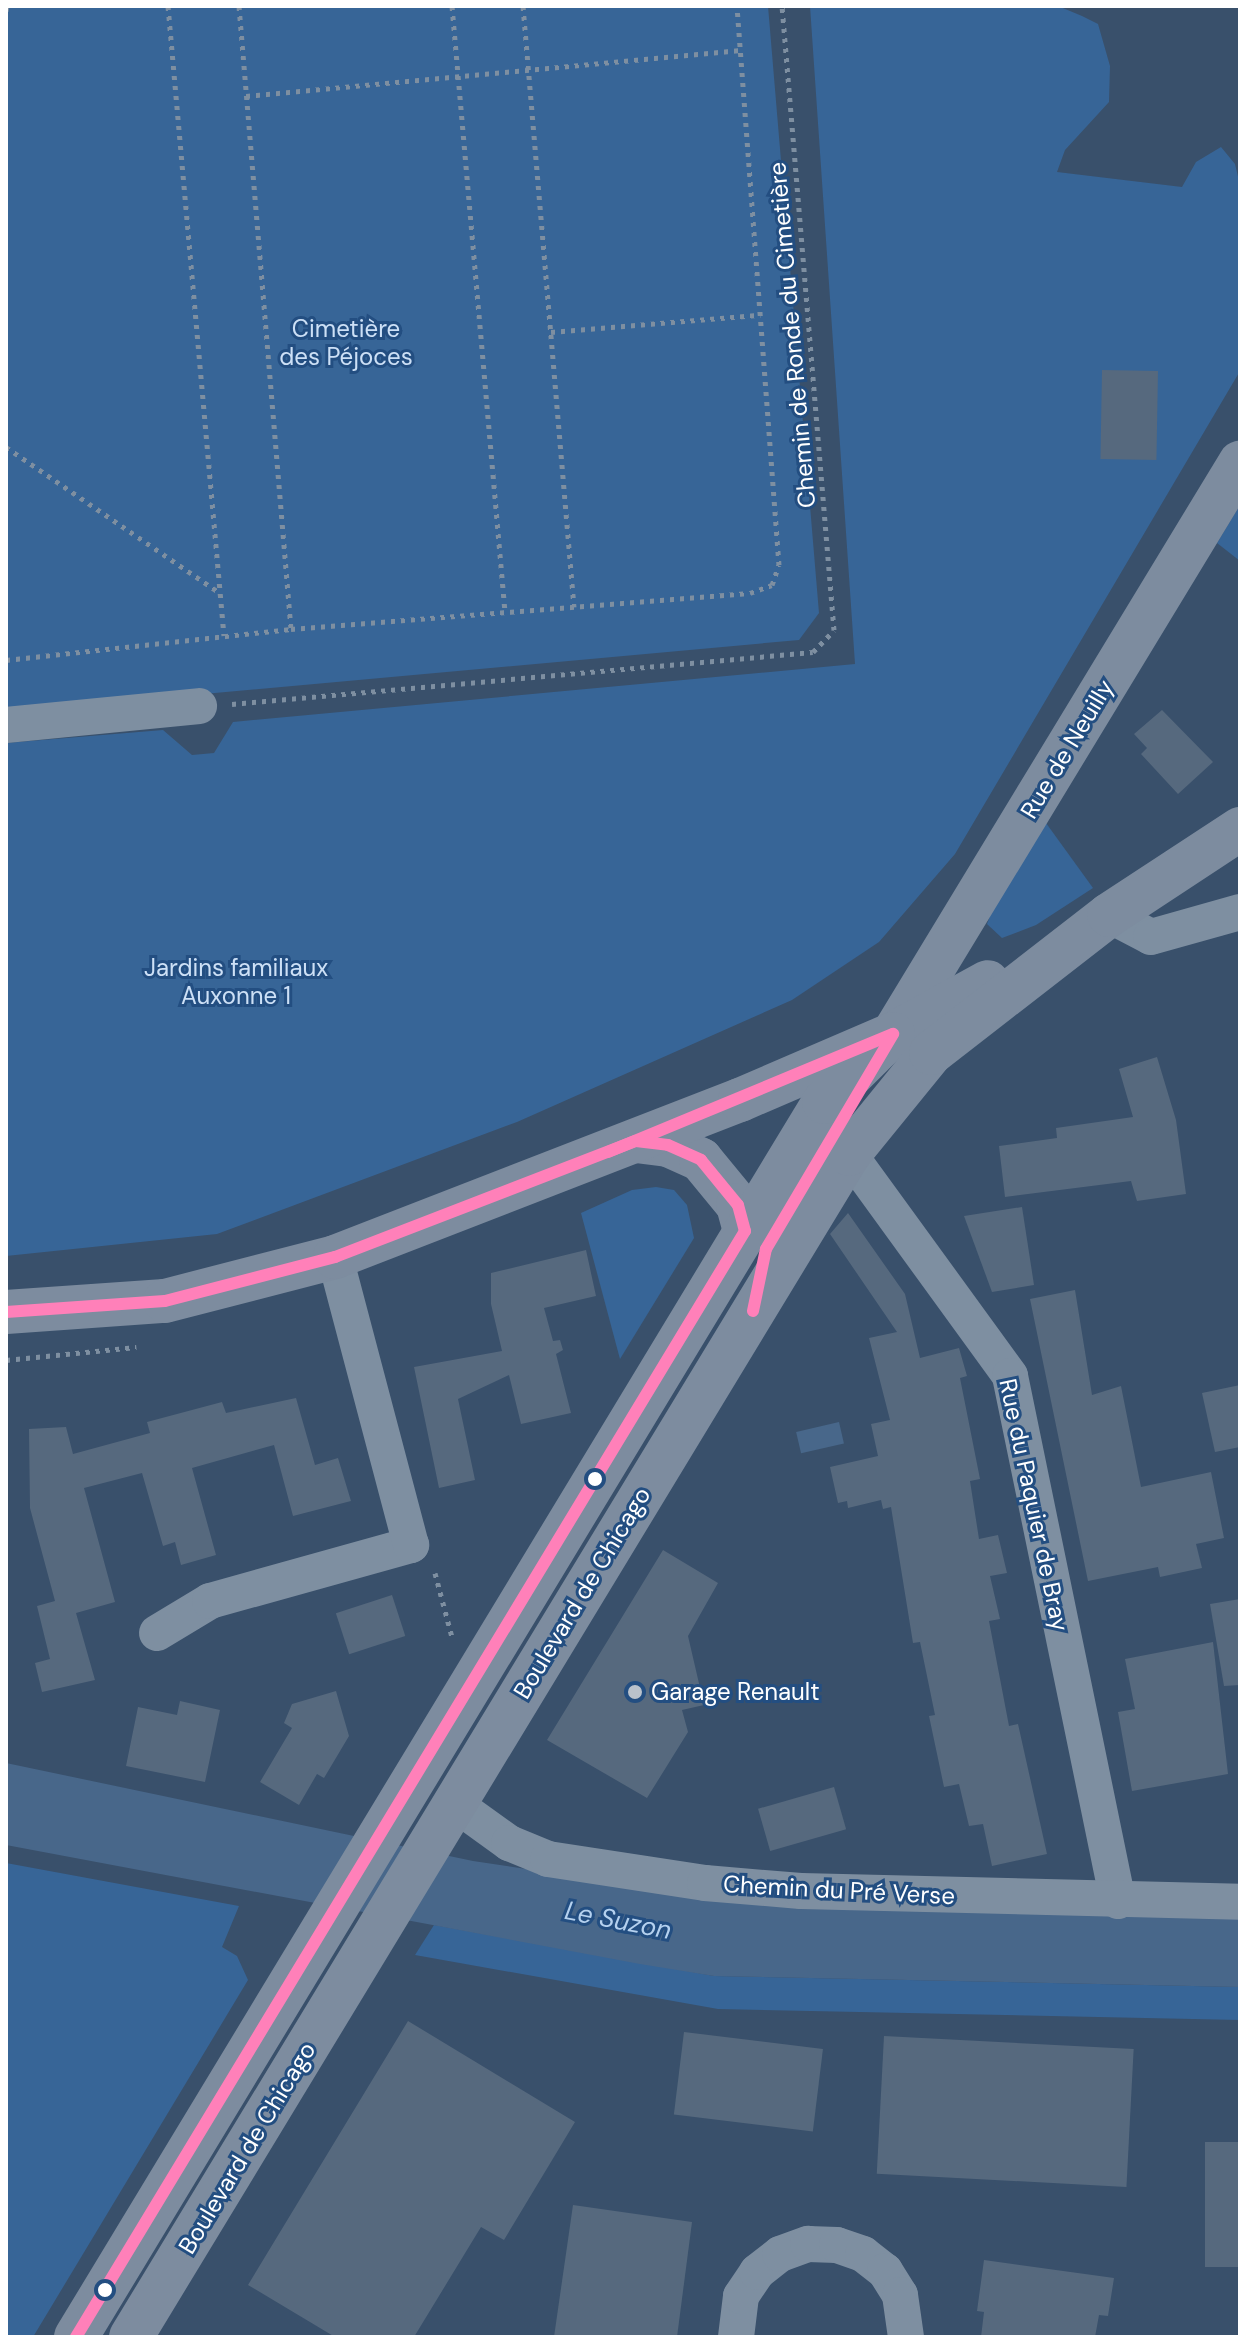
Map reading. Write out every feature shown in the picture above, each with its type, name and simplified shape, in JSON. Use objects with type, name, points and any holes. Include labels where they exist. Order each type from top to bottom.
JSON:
[{"type":"main road","name":"Rue de Neuilly","points":[[893,1034],[1240,463]]},
{"type":"main road","points":[[6,1312],[165,1301],[335,1257],[636,1141],[893,1034],[1109,915],[1240,829]]},
{"type":"main road","name":"Boulevard de Chicago","points":[[131,2337],[849,1154],[931,1053],[1109,915]]},
{"type":"main road","points":[[753,1312],[766,1249],[893,1034]]},
{"type":"main road","name":"Boulevard de Chicago","points":[[76,2337],[824,1102],[893,1034]]},
{"type":"main road","points":[[636,1141],[668,1145],[701,1160],[738,1205],[745,1231]]},
{"type":"street","points":[[6,725],[199,706]]},
{"type":"street","points":[[1109,915],[1151,937],[1240,912]]},
{"type":"street","name":"Rue du Paquier de Bray","points":[[849,1154],[1010,1376],[1118,1901]]},
{"type":"street","points":[[157,1633],[210,1601],[411,1545],[335,1257]]},
{"type":"street","name":"Chemin du Pré Verse","points":[[445,1821],[548,1859],[705,1883],[1118,1901],[1240,1902]]},
{"type":"street","points":[[736,2337],[741,2296],[757,2272],[780,2254],[808,2244],[837,2245],[863,2254],[885,2271],[900,2295],[906,2337]]},
{"type":"path","points":[[168,6],[224,636]]},
{"type":"path","points":[[239,6],[291,629]]},
{"type":"path","points":[[452,6],[505,612]]},
{"type":"path","points":[[523,6],[574,607]]},
{"type":"path","points":[[6,660],[291,629],[750,593],[772,585],[779,565],[737,6]]},
{"type":"path","name":"Chemin de Ronde du Cimetière","points":[[199,706],[813,652],[834,630],[835,607],[782,6]]},
{"type":"path","points":[[246,96],[741,50]]},
{"type":"path","points":[[551,332],[760,315]]},
{"type":"path","points":[[6,447],[220,593]]},
{"type":"green space","name":"Cimetière des Péjoces","points":[[6,6],[768,6],[819,613],[799,640],[6,712]]},
{"type":"green space","name":"Jardins familiaux Auxonne 1","points":[[810,6],[1058,6],[1098,24],[1110,66],[1109,102],[1065,150],[1057,172],[1182,187],[1196,162],[1221,147],[1235,164],[1240,185],[1240,371],[955,854],[879,942],[792,1000],[517,1122],[217,1234],[6,1256],[6,743],[163,730],[192,755],[214,753],[233,722],[855,664]]},
{"type":"green space","points":[[1240,505],[1240,561],[1217,543]]},
{"type":"green space","points":[[1046,823],[1093,888],[1036,925],[1002,938],[987,924],[993,908]]},
{"type":"green space","points":[[656,1187],[674,1190],[687,1205],[694,1238],[620,1359],[581,1213],[632,1190]]},
{"type":"green space","points":[[6,1863],[239,1906],[222,1947],[237,1956],[248,1980],[33,2337],[6,2337]]},
{"type":"green space","points":[[434,1925],[714,1976],[1240,1987],[1240,2020],[718,2009],[415,1955]]},
{"type":"water","points":[[839,1422],[844,1443],[801,1453],[796,1432]]},
{"type":"water","name":"Le Suzon","points":[[6,1763],[473,1861],[665,1890],[1240,1918],[1240,1987],[714,1976],[640,1964],[6,1845]]},
{"type":"building","points":[[1102,370],[1158,371],[1156,460],[1100,459]]},
{"type":"building","points":[[1162,710],[1213,762],[1178,794],[1141,754],[1147,748],[1134,734]]},
{"type":"building","points":[[1157,1057],[1176,1120],[1186,1194],[1137,1201],[1131,1181],[1005,1197],[999,1146],[1057,1138],[1056,1128],[1133,1117],[1119,1069]]},
{"type":"building","points":[[1022,1207],[1034,1285],[992,1292],[964,1216]]},
{"type":"building","points":[[848,1213],[905,1294],[920,1358],[959,1348],[967,1376],[960,1378],[980,1479],[970,1481],[979,1539],[998,1535],[1007,1573],[990,1576],[1000,1619],[989,1621],[1009,1726],[1018,1724],[1047,1854],[992,1866],[983,1824],[969,1826],[959,1784],[944,1787],[929,1716],[935,1715],[920,1642],[913,1643],[891,1507],[883,1509],[881,1500],[848,1508],[847,1501],[838,1503],[830,1467],[878,1456],[871,1424],[890,1420],[869,1338],[897,1332],[830,1234]]},
{"type":"building","points":[[586,1250],[596,1296],[544,1308],[553,1341],[560,1340],[563,1350],[556,1354],[571,1413],[521,1424],[509,1375],[458,1399],[475,1480],[439,1488],[414,1367],[502,1351],[491,1304],[491,1273]]},
{"type":"building","points":[[1075,1290],[1092,1395],[1121,1386],[1141,1487],[1211,1472],[1224,1538],[1196,1544],[1202,1568],[1160,1577],[1158,1567],[1088,1581],[1030,1299]]},
{"type":"building","points":[[1240,1385],[1240,1447],[1215,1452],[1202,1393]]},
{"type":"building","points":[[296,1398],[315,1465],[338,1458],[351,1501],[293,1516],[274,1445],[192,1468],[216,1555],[181,1565],[175,1542],[163,1546],[142,1473],[84,1488],[115,1602],[76,1613],[95,1680],[42,1692],[35,1663],[50,1659],[37,1606],[55,1601],[30,1508],[29,1429],[66,1427],[73,1454],[150,1433],[147,1422],[222,1402],[226,1413]]},
{"type":"building","points":[[663,1550],[718,1583],[688,1636],[704,1705],[682,1710],[688,1732],[647,1798],[547,1740]]},
{"type":"building","points":[[392,1595],[405,1636],[349,1654],[336,1613]]},
{"type":"building","points":[[1240,1599],[1240,1685],[1224,1686],[1210,1604]]},
{"type":"building","points":[[1213,1642],[1228,1774],[1132,1791],[1118,1712],[1135,1709],[1125,1659]]},
{"type":"building","points":[[336,1691],[349,1736],[324,1778],[317,1774],[299,1805],[260,1782],[292,1728],[284,1723],[292,1704]]},
{"type":"building","points":[[180,1701],[220,1710],[205,1782],[126,1766],[138,1707],[177,1715]]},
{"type":"building","points":[[834,1787],[846,1829],[770,1851],[758,1809]]},
{"type":"building","points":[[408,2021],[575,2122],[504,2240],[481,2227],[414,2337],[335,2337],[248,2285]]},
{"type":"building","points":[[684,2032],[823,2049],[813,2131],[674,2114]]},
{"type":"building","points":[[884,2036],[1134,2049],[1126,2187],[877,2174]]},
{"type":"building","points":[[1205,2142],[1239,2142],[1239,2267],[1205,2267]]},
{"type":"building","points":[[573,2205],[692,2222],[677,2337],[554,2337]]},
{"type":"building","points":[[984,2260],[1114,2278],[1108,2316],[1099,2315],[1095,2337],[981,2337],[984,2312],[977,2311]]},
{"type":"transit line","points":[[608,1152],[893,1034]]},
{"type":"transit line","points":[[753,1311],[766,1249],[893,1034]]},
{"type":"transit line","points":[[6,1312],[165,1301],[335,1257],[636,1141],[668,1145],[701,1160],[738,1205],[745,1231],[76,2337]]},
{"type":"place","name":"Garage Renault","points":[[635,1692]]}]
